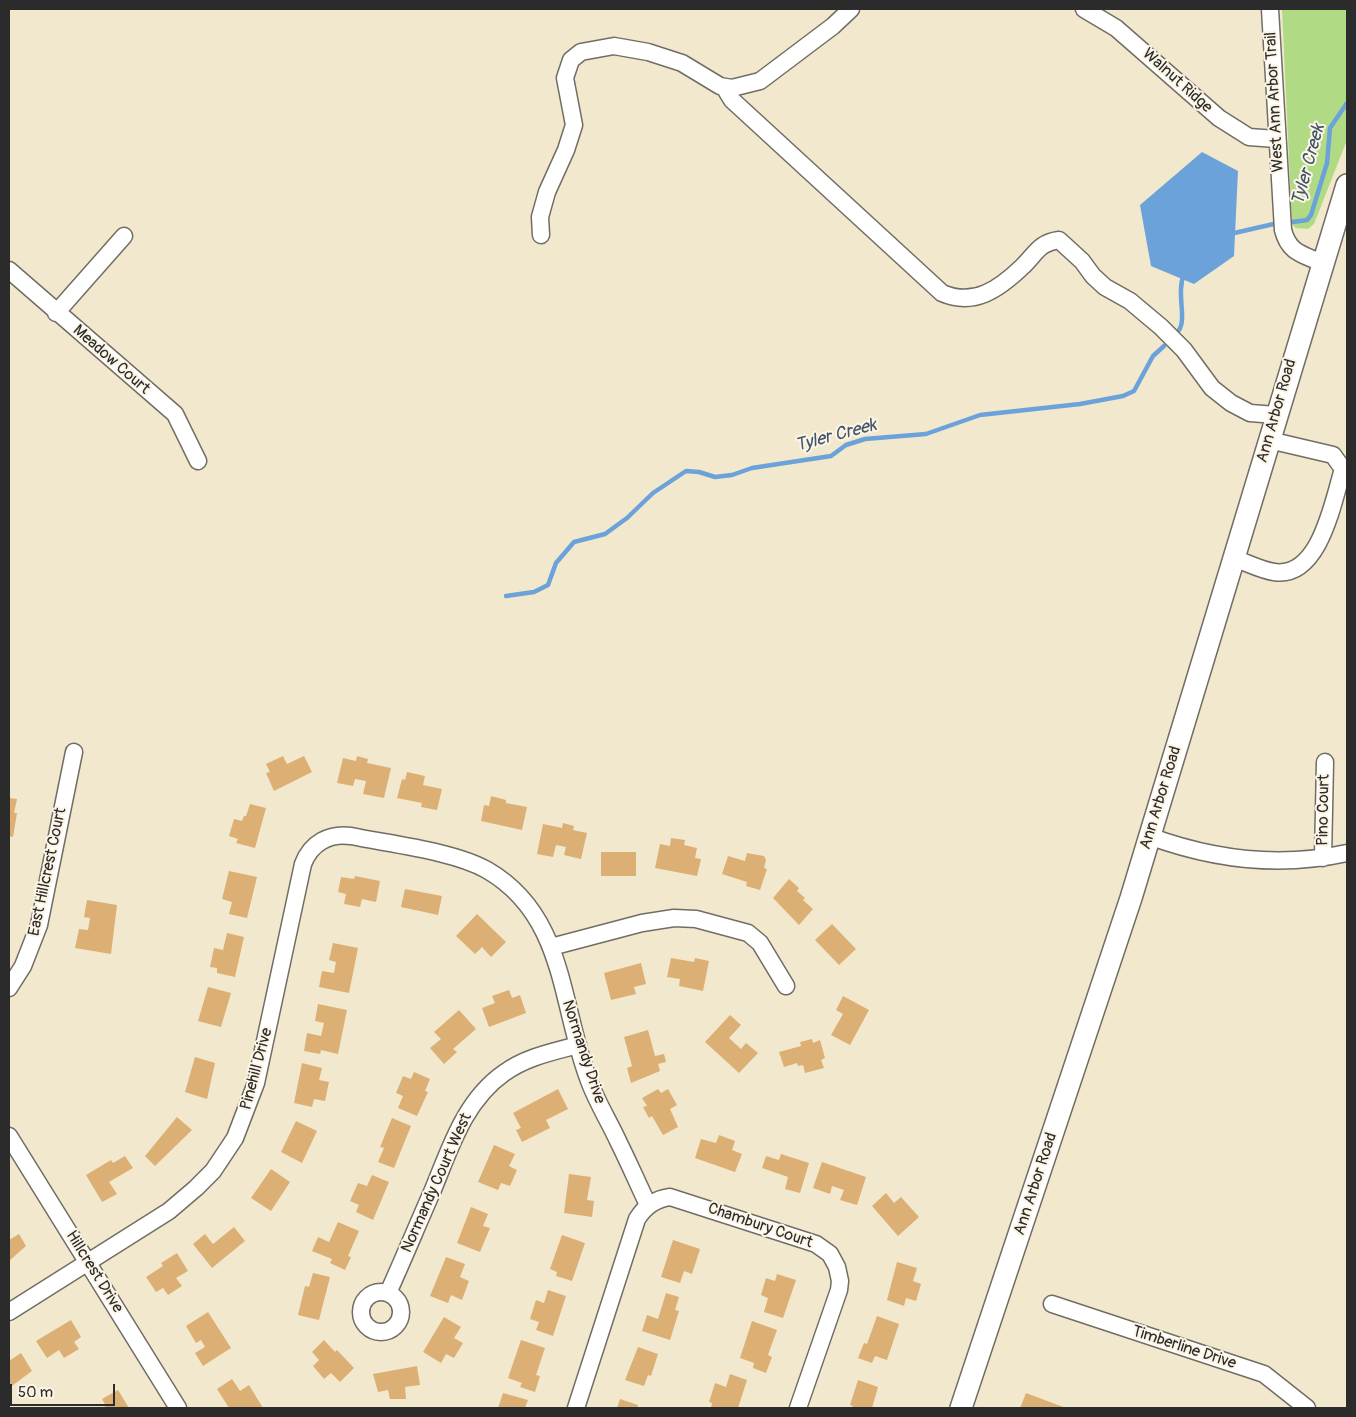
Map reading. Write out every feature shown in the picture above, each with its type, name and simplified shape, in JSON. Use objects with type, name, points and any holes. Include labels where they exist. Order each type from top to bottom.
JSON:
[{"type":"main road","name":"Ann Arbor Road","points":[[961,1408],[1150,836],[1347,185]]},
{"type":"street","points":[[541,235],[540,217],[547,192],[566,150],[574,126],[565,78],[571,60],[576,56],[595,48],[614,46],[648,52],[682,63],[724,87],[732,88],[760,81],[833,26],[851,9]]},
{"type":"street","name":"Walnut Ridge","points":[[1084,9],[1116,28],[1219,118],[1249,137],[1276,139]]},
{"type":"street","name":"West Ann Arbor Trail","points":[[1270,9],[1282,224],[1290,247],[1298,253],[1322,263]]},
{"type":"street","points":[[724,87],[732,100],[942,293],[956,299],[973,298],[993,291],[1023,267],[1047,242],[1059,240],[1082,261],[1093,276],[1105,287],[1130,301],[1161,327],[1184,350],[1212,388],[1231,403],[1250,413],[1276,415]]},
{"type":"street","points":[[56,313],[124,236]]},
{"type":"street","name":"Meadow Court","points":[[9,270],[56,313],[175,414],[198,461]]},
{"type":"street","points":[[1233,558],[1275,572],[1290,569],[1307,561],[1320,543],[1344,469],[1333,456],[1269,440]]},
{"type":"street","name":"East Hillcrest Court","points":[[9,988],[23,966],[39,925],[74,752]]},
{"type":"street","name":"Pino Court","points":[[1323,858],[1325,762]]},
{"type":"street","name":"Normandy Drive","points":[[322,840],[335,835],[351,836],[473,863],[507,883],[518,893],[542,925],[551,947],[594,1096],[619,1142],[648,1205]]},
{"type":"street","points":[[1150,836],[1195,851],[1256,862],[1323,858],[1347,853]]},
{"type":"street","name":"Pinehill Drive","points":[[9,1312],[183,1200],[213,1171],[235,1138],[256,1083],[303,864],[310,850],[322,840]]},
{"type":"street","points":[[551,947],[642,923],[674,918],[696,919],[748,933],[760,943],[786,986]]},
{"type":"street","name":"Normandy Court West","points":[[388,1293],[459,1129],[475,1101],[495,1080],[515,1066],[540,1055],[578,1045]]},
{"type":"street","name":"Hillcrest Drive","points":[[9,1136],[178,1408]]},
{"type":"street","name":"Chambury Court","points":[[648,1205],[662,1198],[678,1198],[816,1244],[830,1254],[837,1267],[839,1290],[798,1408]]},
{"type":"street","points":[[576,1408],[637,1219],[648,1205]]},
{"type":"street","name":"Timberline Drive","points":[[1052,1304],[1264,1374],[1307,1408]]},
{"type":"green space","points":[[1282,9],[1347,9],[1347,140],[1314,224],[1308,229],[1296,228],[1292,224]]},
{"type":"water","points":[[1202,152],[1238,171],[1234,256],[1194,284],[1151,266],[1140,205]]},
{"type":"building","points":[[283,756],[287,764],[304,756],[312,772],[274,791],[266,773],[270,772],[266,764]]},
{"type":"building","points":[[357,756],[368,759],[367,763],[391,768],[384,798],[363,794],[366,781],[355,779],[353,786],[337,783],[343,758],[356,761]]},
{"type":"building","points":[[407,772],[425,776],[423,785],[442,789],[437,810],[421,807],[422,803],[397,798],[402,779],[405,780]]},
{"type":"building","points":[[491,796],[506,800],[506,803],[527,807],[522,830],[481,821],[484,805],[489,806]]},
{"type":"building","points":[[9,798],[17,799],[14,813],[17,813],[13,837],[9,836]]},
{"type":"building","points":[[250,804],[266,808],[255,848],[236,843],[238,839],[229,836],[234,819],[242,821]]},
{"type":"building","points":[[563,823],[574,826],[573,830],[587,833],[581,859],[564,855],[566,847],[556,845],[553,857],[537,854],[543,824],[562,828]]},
{"type":"building","points":[[671,838],[685,840],[684,845],[697,848],[695,858],[701,859],[697,876],[655,868],[660,844],[670,846]]},
{"type":"building","points":[[601,852],[636,852],[636,876],[601,876]]},
{"type":"building","points":[[747,853],[764,856],[766,860],[764,868],[767,869],[760,890],[746,886],[747,882],[722,874],[728,856],[745,861]]},
{"type":"building","points":[[229,871],[257,877],[247,918],[229,914],[232,902],[222,899]]},
{"type":"building","points":[[355,876],[380,881],[376,902],[362,899],[360,907],[344,904],[346,894],[338,892],[341,877],[354,879]]},
{"type":"building","points":[[789,879],[799,888],[797,891],[805,898],[803,900],[813,909],[799,925],[773,898]]},
{"type":"building","points":[[405,889],[442,896],[438,915],[401,907]]},
{"type":"building","points":[[87,900],[117,905],[111,954],[75,948],[79,929],[88,930],[90,918],[84,917]]},
{"type":"building","points":[[477,914],[506,942],[491,957],[482,947],[475,954],[456,936]]},
{"type":"building","points":[[832,924],[856,949],[839,965],[815,940]]},
{"type":"building","points":[[227,933],[244,937],[235,977],[217,973],[217,968],[210,967],[214,948],[223,950]]},
{"type":"building","points":[[333,943],[358,948],[349,993],[319,987],[322,971],[334,973],[336,962],[329,960]]},
{"type":"building","points":[[671,958],[694,962],[695,958],[709,961],[703,991],[679,986],[680,979],[667,977]]},
{"type":"building","points":[[641,963],[646,984],[634,987],[636,994],[611,1000],[604,973]]},
{"type":"building","points":[[208,987],[231,993],[221,1027],[198,1021]]},
{"type":"building","points":[[509,990],[512,998],[520,995],[526,1013],[489,1027],[482,1008],[495,1003],[492,996]]},
{"type":"building","points":[[843,996],[869,1010],[850,1045],[831,1035],[843,1014],[836,1010]]},
{"type":"building","points":[[318,1004],[347,1010],[338,1054],[321,1050],[320,1054],[304,1051],[307,1033],[321,1036],[324,1023],[315,1021]]},
{"type":"building","points":[[459,1010],[476,1029],[453,1049],[457,1052],[444,1064],[430,1048],[441,1039],[434,1032]]},
{"type":"building","points":[[730,1015],[741,1025],[729,1038],[741,1049],[746,1043],[758,1053],[739,1073],[705,1042]]},
{"type":"building","points":[[648,1030],[655,1056],[664,1054],[666,1062],[658,1064],[660,1071],[631,1083],[627,1068],[632,1066],[624,1037]]},
{"type":"building","points":[[812,1039],[813,1043],[820,1040],[825,1058],[821,1060],[824,1068],[805,1073],[803,1065],[798,1066],[797,1063],[784,1067],[779,1052],[801,1046],[800,1042]]},
{"type":"building","points":[[195,1057],[215,1063],[207,1099],[185,1092]]},
{"type":"building","points":[[302,1063],[322,1068],[319,1080],[329,1082],[325,1101],[314,1099],[312,1107],[294,1103]]},
{"type":"building","points":[[414,1072],[430,1079],[425,1091],[428,1092],[417,1116],[398,1108],[403,1096],[396,1093],[403,1076],[411,1079]]},
{"type":"building","points":[[558,1089],[568,1109],[546,1120],[550,1128],[522,1142],[516,1130],[521,1128],[513,1113]]},
{"type":"building","points":[[658,1089],[661,1093],[668,1089],[677,1105],[670,1109],[678,1127],[663,1135],[652,1116],[649,1118],[643,1107],[647,1106],[642,1098]]},
{"type":"building","points":[[177,1117],[192,1130],[155,1166],[145,1156]]},
{"type":"building","points":[[392,1118],[411,1126],[394,1168],[378,1162],[384,1148],[380,1147]]},
{"type":"building","points":[[296,1121],[317,1131],[302,1163],[281,1152]]},
{"type":"building","points":[[719,1135],[735,1141],[732,1150],[742,1154],[735,1172],[695,1158],[701,1139],[716,1143]]},
{"type":"building","points":[[494,1145],[515,1154],[509,1166],[517,1170],[510,1186],[501,1183],[498,1190],[478,1182]]},
{"type":"building","points":[[781,1154],[809,1163],[800,1193],[785,1189],[788,1177],[762,1168],[766,1156],[779,1160]]},
{"type":"building","points":[[125,1156],[133,1168],[109,1182],[117,1194],[102,1202],[86,1175],[111,1160],[113,1163]]},
{"type":"building","points":[[822,1162],[866,1177],[857,1205],[840,1200],[844,1190],[832,1186],[830,1194],[813,1188]]},
{"type":"building","points":[[271,1169],[290,1182],[271,1211],[251,1198]]},
{"type":"building","points":[[569,1174],[591,1177],[587,1200],[594,1201],[592,1217],[564,1213]]},
{"type":"building","points":[[372,1175],[389,1182],[373,1220],[356,1212],[359,1205],[350,1201],[358,1183],[367,1186]]},
{"type":"building","points":[[886,1193],[894,1203],[901,1197],[919,1217],[898,1236],[872,1206]]},
{"type":"building","points":[[471,1207],[488,1214],[483,1226],[490,1228],[480,1252],[457,1243]]},
{"type":"building","points":[[338,1222],[359,1231],[348,1256],[351,1257],[345,1270],[330,1263],[332,1259],[312,1251],[318,1237],[329,1242]]},
{"type":"building","points":[[234,1227],[245,1241],[212,1268],[193,1244],[205,1234],[213,1244]]},
{"type":"building","points":[[19,1234],[26,1246],[9,1261],[9,1240]]},
{"type":"building","points":[[562,1235],[585,1243],[572,1281],[556,1276],[557,1272],[550,1269]]},
{"type":"building","points":[[673,1240],[700,1249],[692,1274],[684,1271],[680,1283],[661,1277]]},
{"type":"building","points":[[177,1253],[188,1271],[176,1278],[182,1286],[168,1295],[163,1288],[156,1292],[146,1277],[163,1266],[161,1263]]},
{"type":"building","points":[[446,1257],[465,1264],[460,1277],[469,1281],[462,1300],[451,1295],[448,1303],[430,1296]]},
{"type":"building","points":[[897,1262],[917,1268],[913,1281],[921,1284],[916,1301],[906,1298],[904,1306],[887,1300]]},
{"type":"building","points":[[313,1273],[330,1277],[319,1320],[298,1315],[305,1286],[309,1287]]},
{"type":"building","points":[[777,1274],[796,1280],[783,1318],[764,1312],[768,1298],[761,1295],[766,1278],[775,1281]]},
{"type":"building","points":[[548,1290],[566,1296],[553,1336],[536,1330],[539,1322],[530,1319],[536,1300],[544,1303]]},
{"type":"building","points":[[666,1293],[679,1297],[675,1310],[679,1311],[670,1340],[642,1331],[647,1315],[658,1319]]},
{"type":"building","points":[[208,1312],[231,1348],[203,1366],[195,1353],[205,1347],[201,1340],[196,1343],[186,1326]]},
{"type":"building","points":[[877,1316],[899,1324],[887,1360],[875,1356],[872,1363],[858,1358],[864,1343],[867,1344]]},
{"type":"building","points":[[444,1317],[461,1327],[454,1338],[463,1343],[454,1358],[446,1354],[441,1363],[423,1352]]},
{"type":"building","points":[[71,1320],[81,1337],[74,1342],[79,1349],[64,1358],[59,1350],[47,1358],[36,1341]]},
{"type":"building","points":[[752,1321],[777,1330],[768,1355],[772,1357],[766,1373],[753,1368],[754,1363],[740,1358]]},
{"type":"building","points":[[324,1340],[335,1352],[337,1350],[354,1368],[340,1382],[331,1373],[324,1379],[313,1366],[319,1360],[312,1352]]},
{"type":"building","points":[[521,1340],[545,1348],[536,1375],[540,1376],[535,1392],[520,1387],[522,1383],[508,1378]]},
{"type":"building","points":[[638,1347],[658,1354],[651,1376],[648,1375],[644,1386],[625,1380]]},
{"type":"building","points":[[21,1353],[32,1371],[9,1388],[9,1361]]},
{"type":"building","points":[[417,1366],[420,1385],[405,1387],[406,1399],[390,1399],[388,1390],[378,1392],[373,1374]]},
{"type":"building","points":[[730,1374],[747,1380],[738,1408],[711,1408],[712,1403],[709,1402],[715,1383],[726,1387]]},
{"type":"building","points":[[232,1379],[240,1391],[249,1385],[263,1408],[229,1408],[217,1389]]},
{"type":"building","points":[[858,1380],[878,1387],[872,1408],[852,1408],[853,1406],[850,1405]]},
{"type":"building","points":[[118,1390],[129,1408],[102,1408],[106,1406],[102,1399]]},
{"type":"building","points":[[503,1393],[528,1400],[525,1408],[498,1408]]},
{"type":"building","points":[[1026,1393],[1066,1408],[1020,1408]]},
{"type":"building","points":[[620,1399],[638,1405],[637,1408],[617,1408]]},
{"type":"waterway","name":"Tyler Creek","points":[[1286,223],[1307,220],[1311,215],[1327,163],[1330,128],[1347,103]]},
{"type":"waterway","name":"Tyler Creek","points":[[1230,234],[1278,223]]},
{"type":"waterway","name":"Tyler Creek","points":[[1179,330],[1182,319],[1181,289],[1184,274]]},
{"type":"waterway","name":"Tyler Creek","points":[[506,596],[534,592],[548,585],[556,563],[574,542],[605,534],[627,518],[653,493],[686,471],[699,472],[715,477],[732,475],[752,468],[831,456],[846,445],[865,439],[926,434],[980,415],[1080,404],[1123,396],[1134,391],[1153,356],[1164,346]]}]
